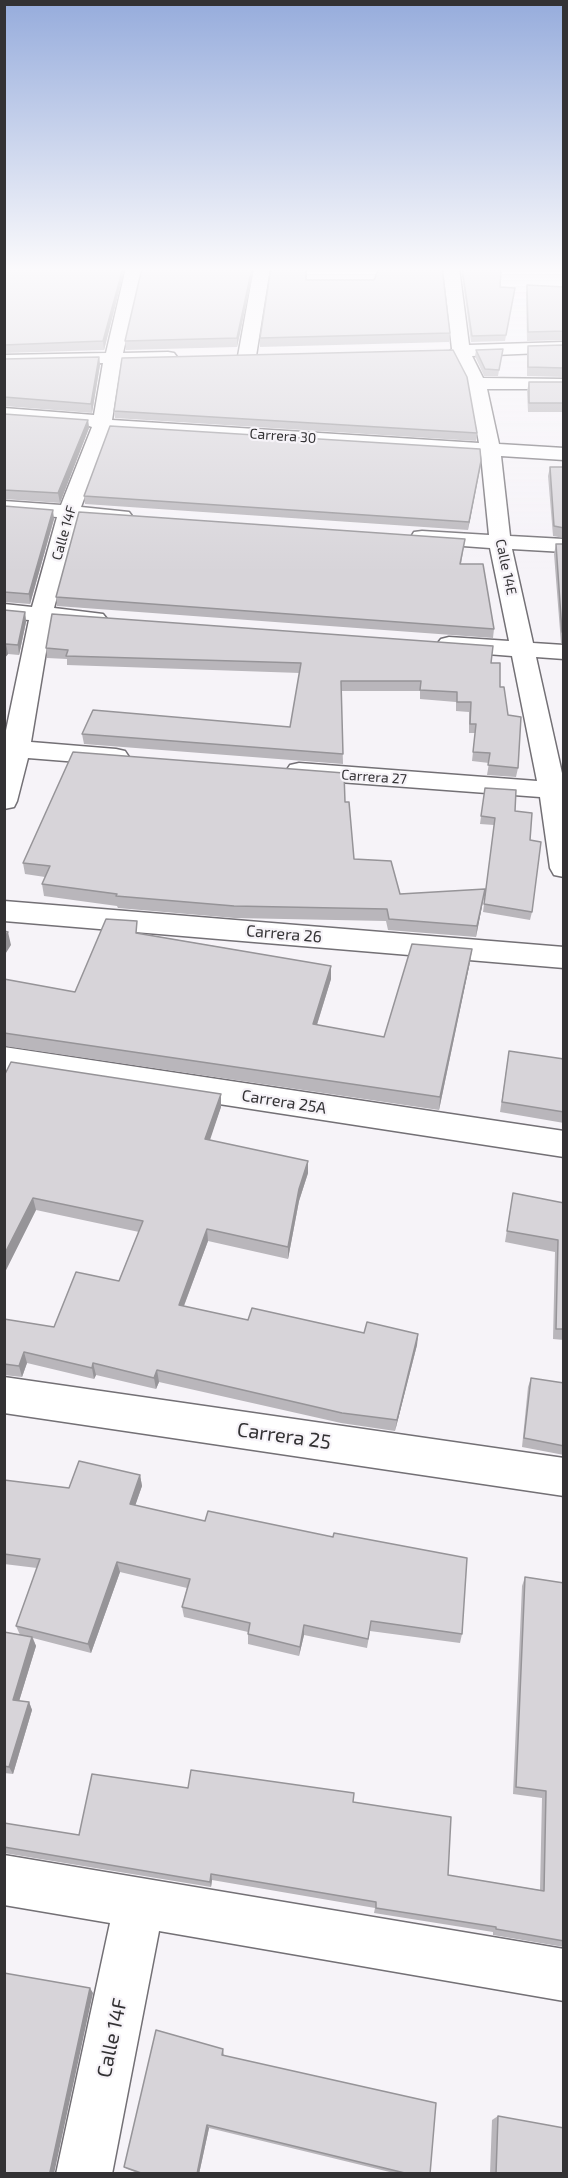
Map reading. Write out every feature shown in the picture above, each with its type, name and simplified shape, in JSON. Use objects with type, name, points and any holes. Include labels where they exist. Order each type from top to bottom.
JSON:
[{"type":"street","name":"Calle 14F","points":[[4,801],[11,749],[41,615],[69,512],[102,425],[111,370]]},
{"type":"street","name":"Calle 14E","points":[[470,370],[477,383],[490,450],[500,542],[523,649],[558,791],[564,868]]},
{"type":"street","points":[[477,383],[564,384]]},
{"type":"street","name":"Carrera 30","points":[[4,414],[86,418],[102,425],[564,454]]},
{"type":"street","points":[[4,507],[139,517]]},
{"type":"street","points":[[406,536],[564,546]]},
{"type":"street","points":[[4,611],[112,620]]},
{"type":"street","points":[[429,643],[564,652]]},
{"type":"street","points":[[11,749],[136,759]]},
{"type":"street","name":"Carrera 27","points":[[279,770],[558,791]]},
{"type":"street","name":"Carrera 26","points":[[4,911],[564,958]]},
{"type":"street","name":"Carrera 25A","points":[[4,1059],[564,1144]]},
{"type":"street","name":"Carrera 25","points":[[4,1395],[564,1477]]},
{"type":"street","points":[[4,1880],[564,1975]]},
{"type":"street","name":"Calle 14F","points":[[84,2174],[140,1902]]},
{"type":"building","points":[[4,370],[97,370],[91,404],[4,397]]},
{"type":"building","points":[[120,370],[463,370],[467,377],[477,433],[114,411]]},
{"type":"building","points":[[529,382],[564,382],[564,403],[529,403]]},
{"type":"building","points":[[4,414],[88,420],[58,493],[4,490]]},
{"type":"building","points":[[110,426],[480,449],[481,461],[469,522],[84,496]]},
{"type":"building","points":[[550,467],[564,467],[564,528],[554,526]]},
{"type":"building","points":[[4,506],[53,510],[29,594],[4,592]]},
{"type":"building","points":[[79,512],[465,539],[460,564],[483,564],[494,629],[56,597]]},
{"type":"building","points":[[556,544],[564,544],[564,633],[562,632]]},
{"type":"building","points":[[4,610],[25,612],[18,645],[6,644],[4,646]]},
{"type":"building","points":[[52,614],[493,646],[491,663],[500,663],[500,687],[504,687],[508,715],[521,717],[518,768],[488,765],[490,753],[473,752],[476,724],[470,724],[471,702],[457,702],[457,692],[420,690],[421,681],[341,681],[343,754],[82,734],[93,710],[290,727],[301,663],[66,656],[68,650],[46,648]]},
{"type":"building","points":[[73,752],[344,773],[345,802],[349,802],[354,859],[391,861],[400,894],[485,889],[477,926],[389,919],[387,909],[234,906],[116,896],[117,894],[42,884],[50,866],[23,863]]},
{"type":"building","points":[[485,788],[516,790],[515,811],[532,813],[530,840],[541,842],[532,912],[484,904],[495,818],[481,816]]},
{"type":"building","points":[[106,919],[137,921],[136,933],[331,966],[313,1024],[384,1037],[412,944],[472,949],[440,1097],[4,1033],[4,979],[75,992]]},
{"type":"building","points":[[509,1051],[564,1059],[564,1112],[502,1102]]},
{"type":"building","points":[[11,1062],[221,1094],[205,1139],[308,1161],[299,1189],[288,1247],[207,1229],[179,1305],[248,1320],[252,1308],[364,1333],[367,1322],[418,1334],[397,1420],[342,1413],[157,1370],[154,1378],[93,1363],[92,1368],[24,1352],[19,1366],[4,1364],[4,1319],[54,1327],[76,1272],[119,1281],[143,1221],[33,1198],[4,1255],[4,1076]]},
{"type":"building","points":[[513,1193],[564,1203],[564,1329],[556,1329],[558,1240],[507,1231]]},
{"type":"building","points":[[531,1378],[564,1383],[564,1446],[524,1438]]},
{"type":"building","points":[[79,1461],[140,1475],[130,1504],[205,1521],[208,1511],[333,1537],[334,1533],[467,1558],[462,1634],[371,1621],[368,1639],[304,1625],[300,1647],[248,1634],[250,1623],[182,1607],[190,1579],[117,1562],[88,1644],[16,1626],[40,1559],[4,1554],[4,1480],[69,1488]]},
{"type":"building","points":[[525,1577],[564,1583],[564,1941],[496,1929],[496,1927],[376,1908],[376,1902],[211,1874],[210,1882],[4,1847],[4,1823],[79,1835],[92,1774],[188,1788],[191,1770],[354,1793],[353,1802],[451,1817],[448,1875],[544,1891],[546,1791],[516,1787]]},
{"type":"building","points":[[4,1632],[32,1637],[13,1700],[29,1702],[9,1767],[4,1766]]},
{"type":"building","points":[[4,1973],[90,1988],[51,2174],[4,2174]]},
{"type":"building","points":[[156,2030],[223,2049],[222,2055],[436,2103],[430,2174],[409,2174],[207,2125],[197,2174],[144,2174],[124,2167]]},
{"type":"building","points":[[498,2116],[564,2128],[564,2174],[496,2174]]}]
